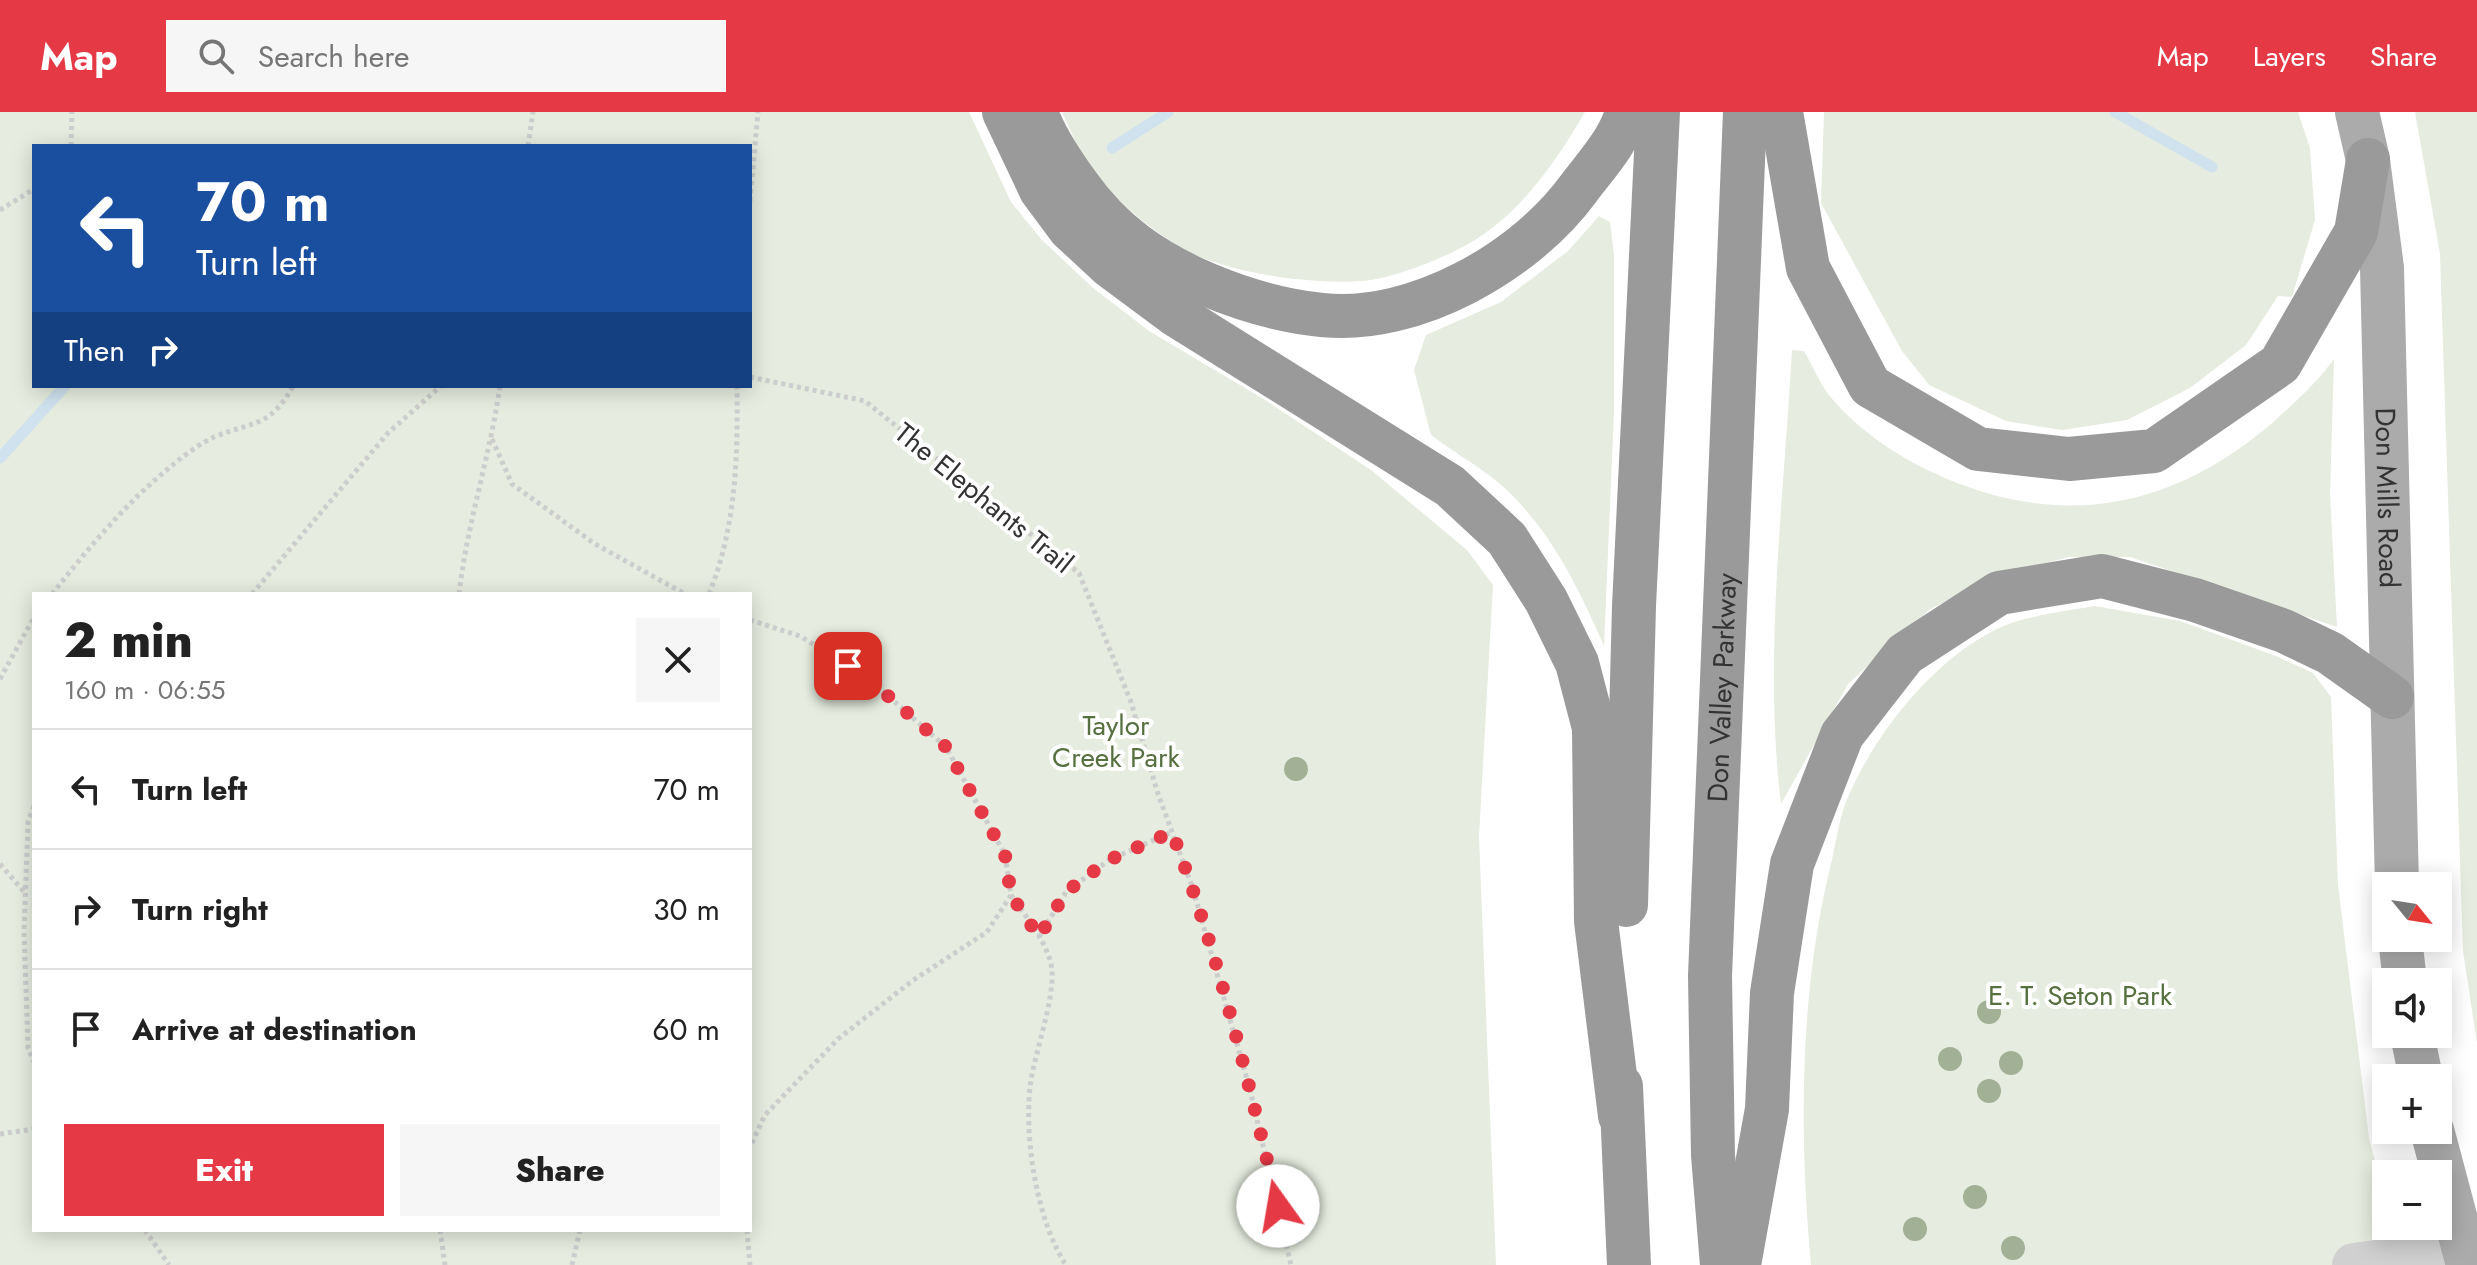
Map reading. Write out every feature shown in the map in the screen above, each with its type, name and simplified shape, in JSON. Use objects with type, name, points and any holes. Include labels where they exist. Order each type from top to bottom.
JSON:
[{"type":"highway","points":[[1004,112],[1041,190],[1070,229],[1110,266],[1176,315],[1450,486],[1507,539],[1546,600],[1577,663],[1594,728],[1596,921],[1620,1116],[1629,1265]]},
{"type":"highway","points":[[1036,112],[1069,172],[1099,214],[1124,239],[1174,270],[1253,304],[1326,316],[1392,310],[1473,282],[1558,217],[1622,129],[1627,112]]},
{"type":"highway","points":[[1620,1116],[1634,606],[1658,112]]},
{"type":"highway","name":"Don Valley Parkway","points":[[1722,1265],[1713,1155],[1710,976],[1745,112]]},
{"type":"highway","points":[[1781,112],[1808,268],[1870,386],[1978,449],[2069,459],[2154,451],[2280,364],[2356,232],[2368,160]]},
{"type":"highway","points":[[1739,1265],[1767,1109],[1772,993],[1792,864],[1842,735],[1905,654],[1999,593],[2102,576],[2195,600],[2284,631],[2330,653],[2392,697]]},
{"type":"main road","name":"Don Mills Road","points":[[2357,112],[2368,160],[2382,268],[2397,872]]},
{"type":"main road","points":[[2436,1144],[2465,1258]]},
{"type":"lane","points":[[2354,1265],[2465,1258]]},
{"type":"path","points":[[71,144],[72,112]]},
{"type":"path","points":[[528,144],[533,112]]},
{"type":"path","points":[[752,179],[758,112]]},
{"type":"path","points":[[0,210],[32,190]]},
{"type":"path","name":"The Elephants Trail","points":[[752,377],[865,401],[1079,573],[1131,702],[1193,889],[1250,1090],[1291,1265]]},
{"type":"path","points":[[54,592],[104,533],[169,468],[211,438],[257,425],[271,415],[291,388]]},
{"type":"path","points":[[254,592],[388,433],[439,388]]},
{"type":"path","points":[[459,592],[500,388]]},
{"type":"path","points":[[710,592],[719,569],[733,506],[738,456],[737,388]]},
{"type":"path","points":[[492,439],[512,484],[595,544],[681,592]]},
{"type":"path","points":[[0,679],[32,621]]},
{"type":"path","points":[[752,621],[800,636],[871,681],[946,747],[1005,855],[1011,895],[1039,937],[1052,970],[1030,1083],[1030,1138],[1041,1210],[1066,1265]]},
{"type":"path","points":[[32,811],[28,822],[26,894],[28,1048],[32,1057]]},
{"type":"path","points":[[1039,937],[1066,892],[1109,860],[1172,832]]},
{"type":"path","points":[[0,864],[26,894]]},
{"type":"path","points":[[752,1143],[765,1115],[838,1039],[912,981],[987,932],[1011,895]]},
{"type":"path","points":[[0,1134],[32,1129]]},
{"type":"path","points":[[146,1232],[169,1265]]},
{"type":"path","points":[[440,1232],[445,1265]]},
{"type":"path","points":[[572,1265],[580,1232]]},
{"type":"path","points":[[747,1232],[750,1265]]},
{"type":"green space","name":"Taylor Creek Park","points":[[0,112],[969,112],[1011,202],[1041,239],[1092,287],[1149,331],[1262,398],[1371,470],[1467,550],[1493,585],[1479,837],[1496,1265],[0,1265]]},
{"type":"green space","points":[[1062,112],[1585,112],[1545,173],[1496,225],[1476,239],[1422,265],[1372,280],[1343,282],[1278,277],[1234,268],[1196,255],[1171,241],[1132,212],[1100,181],[1083,156]]},
{"type":"green space","points":[[1824,112],[2298,112],[2310,148],[2315,220],[2292,297],[2278,296],[2246,345],[2190,388],[2127,420],[2062,430],[2006,421],[1929,385],[1902,351],[1821,203]]},
{"type":"green space","points":[[2415,112],[2477,112],[2477,1043],[2463,951],[2440,254]]},
{"type":"green space","points":[[1599,216],[1610,222],[1614,255],[1614,412],[1604,646],[1565,566],[1540,528],[1511,494],[1431,435],[1414,370],[1426,335],[1501,302],[1568,251]]},
{"type":"green space","points":[[1792,350],[1804,351],[1828,394],[1840,408],[1882,443],[1913,462],[1989,494],[2033,503],[2075,505],[2116,502],[2156,491],[2195,475],[2233,453],[2271,424],[2334,359],[2330,494],[2337,627],[2130,557],[2069,557],[2006,573],[1930,609],[1848,684],[1781,804],[1776,748],[1774,635]]},
{"type":"green space","name":"E. T. Seton Park","points":[[2095,606],[2180,621],[2313,673],[2331,697],[2338,885],[2369,1138],[2375,1160],[2372,1160],[2372,1240],[2396,1240],[2403,1265],[1811,1265],[1804,1113],[1808,1010],[1821,909],[1846,802],[1888,727],[1927,681],[1971,644],[1995,630],[2044,615]]},
{"type":"waterway","points":[[1112,148],[1168,112]]},
{"type":"waterway","points":[[2115,112],[2212,167]]},
{"type":"waterway","points":[[0,458],[63,388]]},
{"type":"route","points":[[848,666],[871,681],[946,747],[1005,855],[1011,895],[1039,937],[1066,892],[1109,860],[1172,832],[1210,946],[1278,1206]]}]
